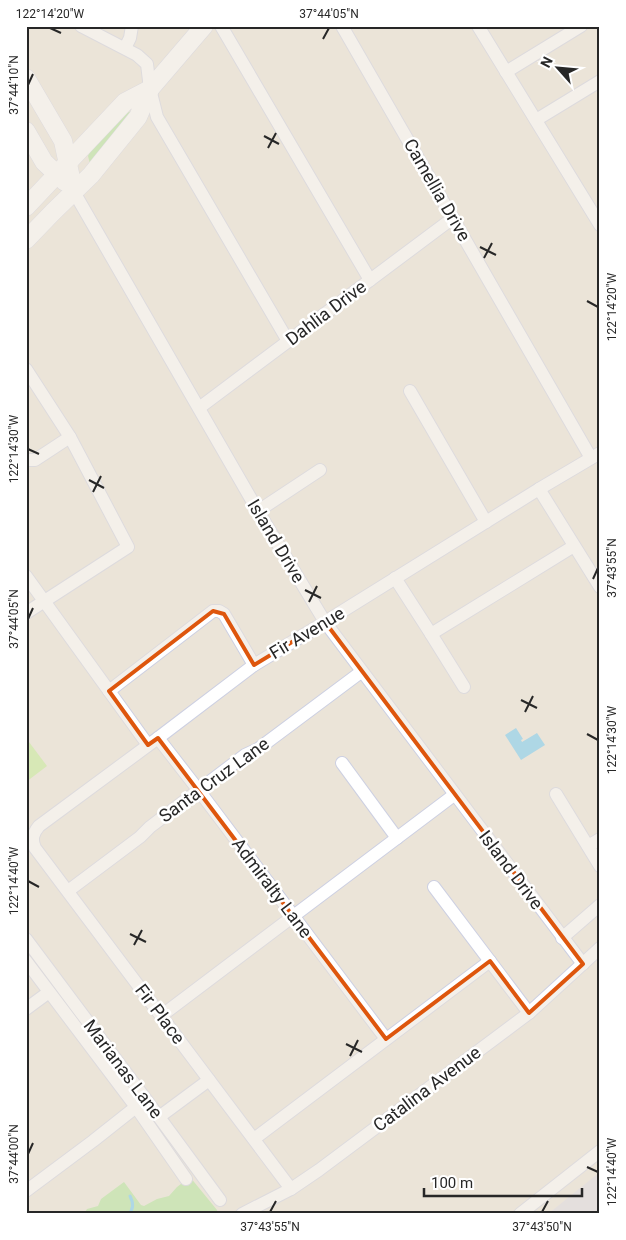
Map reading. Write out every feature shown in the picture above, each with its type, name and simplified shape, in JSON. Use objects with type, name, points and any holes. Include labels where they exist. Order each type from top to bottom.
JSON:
[{"type":"main road","points":[[26,240],[91,175],[138,117],[150,89],[204,26]]},
{"type":"main road","name":"Island Drive","points":[[26,78],[63,141],[63,168],[74,192]]},
{"type":"main road","points":[[26,208],[125,102],[150,89]]},
{"type":"main road","points":[[26,131],[44,162],[63,168]]},
{"type":"street","points":[[81,26],[137,54],[147,64],[150,89],[157,117],[288,341]]},
{"type":"street","points":[[125,48],[130,38],[132,26]]},
{"type":"street","points":[[221,26],[370,280]]},
{"type":"street","name":"Camellia Drive","points":[[342,26],[453,218],[596,456]]},
{"type":"street","points":[[478,26],[600,225]]},
{"type":"street","points":[[506,72],[581,26]]},
{"type":"street","points":[[536,120],[600,81]]},
{"type":"street","name":"Island Drive","points":[[74,192],[324,622],[582,964]]},
{"type":"street","name":"Dahlia Drive","points":[[199,408],[453,218]]},
{"type":"street","points":[[26,369],[70,437],[128,547],[26,614]]},
{"type":"street","points":[[410,391],[486,522]]},
{"type":"street","points":[[26,460],[35,460],[70,437]]},
{"type":"street","name":"Fir Avenue","points":[[31,846],[34,832],[39,826],[254,665],[539,489],[596,456]]},
{"type":"street","points":[[258,511],[320,470]]},
{"type":"street","points":[[539,489],[600,587]]},
{"type":"street","points":[[431,634],[574,546]]},
{"type":"street","name":"Admiralty Lane","points":[[26,576],[109,690],[199,790],[386,1039]]},
{"type":"street","points":[[395,578],[464,687]]},
{"type":"street","points":[[109,690],[213,611],[224,614],[254,665]]},
{"type":"street","name":"Santa Cruz Lane","points":[[68,891],[245,755],[258,749],[361,672]]},
{"type":"street","points":[[342,763],[397,838]]},
{"type":"street","points":[[556,794],[600,866]]},
{"type":"street","points":[[161,1016],[454,795]]},
{"type":"street","points":[[588,846],[600,839]]},
{"type":"street","name":"Fir Place","points":[[31,846],[68,891],[291,1189]]},
{"type":"street","points":[[434,887],[529,1013]]},
{"type":"street","points":[[562,938],[600,905]]},
{"type":"street","name":"Marianas Lane","points":[[26,939],[220,1200]]},
{"type":"street","name":"Catalina Avenue","points":[[242,1214],[291,1189],[319,1170],[529,1013],[600,948]]},
{"type":"street","points":[[26,961],[136,1107],[186,1179]]},
{"type":"street","points":[[254,1138],[490,961]]},
{"type":"street","points":[[26,1009],[49,992]]},
{"type":"street","points":[[160,1117],[209,1080]]},
{"type":"street","points":[[26,1191],[136,1107]]},
{"type":"street","points":[[520,1214],[600,1151]]},
{"type":"highlighted area","points":[[213,611],[224,614],[254,665],[325,622],[583,964],[529,1013],[490,961],[386,1039],[158,738],[148,745],[109,691]]},
{"type":"shaded area","points":[[600,1172],[600,1214],[548,1214]]},
{"type":"green space","points":[[133,112],[90,164],[88,156],[91,149],[125,114]]},
{"type":"green space","points":[[26,738],[47,766],[26,782]]},
{"type":"green space","points":[[190,1177],[217,1210],[218,1214],[84,1214],[87,1209],[98,1206],[101,1199],[124,1182],[141,1205],[144,1206],[157,1199],[169,1196]]},
{"type":"water","points":[[516,728],[523,739],[521,740],[522,742],[537,733],[545,745],[521,760],[505,735]]},
{"type":"waterway","points":[[128,1214],[133,1203],[130,1196]]}]
